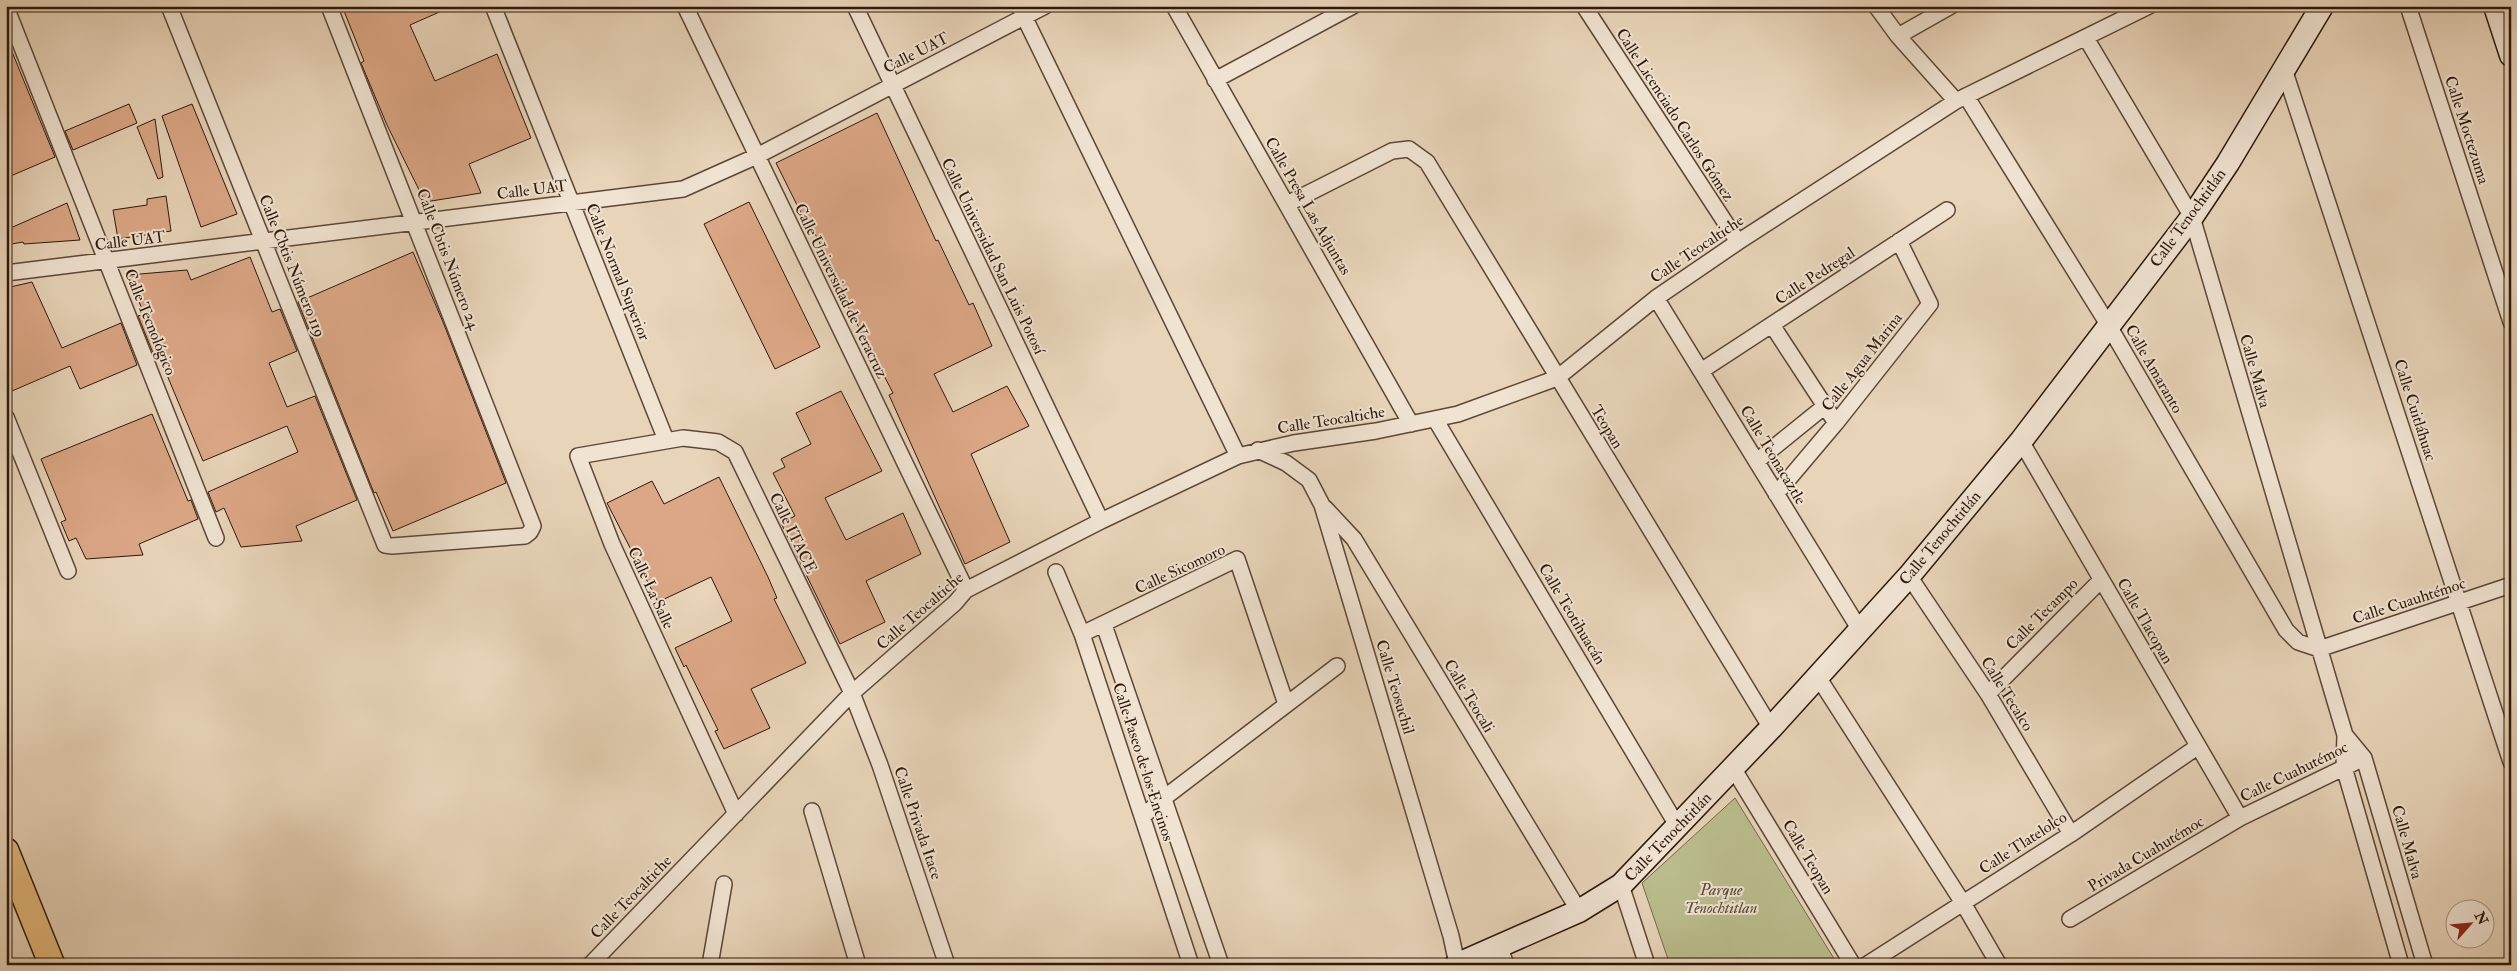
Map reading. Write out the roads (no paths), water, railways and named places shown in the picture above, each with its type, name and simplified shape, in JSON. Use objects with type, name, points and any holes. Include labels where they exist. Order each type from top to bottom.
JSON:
[{"type":"main road","points":[[6,851],[52,965]]},
{"type":"street","name":"Calle Cbtis Número 119","points":[[169,6],[381,539]]},
{"type":"street","name":"Calle Cbtis Número 24","points":[[329,6],[533,526],[525,536],[392,546],[385,545],[381,539]]},
{"type":"street","name":"Calle Normal Superior","points":[[493,6],[666,440]]},
{"type":"street","name":"Calle Universidad de Veracruz","points":[[685,6],[966,590]]},
{"type":"street","name":"Calle Universidad San Luis Potosí","points":[[854,6],[1101,521]]},
{"type":"street","name":"Calle UAT","points":[[6,273],[107,262],[684,189],[757,156],[892,85],[1021,12],[1046,6]]},
{"type":"street","name":"Calle Presa Las Adjuntas","points":[[1174,6],[1411,424]]},
{"type":"street","points":[[1215,80],[1353,6]]},
{"type":"street","name":"Calle Licenciado Carlos Gómez","points":[[1584,6],[1738,242]]},
{"type":"street","name":"Calle Amaranto","points":[[1876,6],[1898,36],[1961,99],[2109,326],[2286,630],[2298,642],[2319,649]]},
{"type":"street","points":[[1898,36],[1952,6]]},
{"type":"street","name":"Calle Teocaltiche","points":[[590,965],[852,693],[955,603],[966,590],[1101,521],[1238,456],[1258,450],[1411,424],[1458,414],[1556,378],[1656,298],[1738,242],[1961,99],[2149,6]]},
{"type":"street","name":"Calle Tenochtitlán","points":[[1457,964],[1503,954],[1621,885],[1678,827],[1818,677],[1909,576],[2021,441],[2192,217],[2228,163],[2322,6]]},
{"type":"street","name":"Calle Moctezuma","points":[[2408,6],[2511,322]]},
{"type":"street","points":[[2495,6],[2511,55]]},
{"type":"street","name":"Calle Tecnológico","points":[[6,7],[216,538]]},
{"type":"street","points":[[1021,12],[1238,456]]},
{"type":"street","name":"Calle Malva","points":[[2086,38],[2192,217],[2345,735],[2344,767],[2401,965]]},
{"type":"street","name":"Calle Cuitláhuac","points":[[2284,69],[2511,762]]},
{"type":"street","name":"Teopan","points":[[1287,204],[1392,150],[1409,149],[1427,162],[1556,378],[1771,728]]},
{"type":"street","name":"Calle Pedregal","points":[[1701,371],[1947,210]]},
{"type":"street","name":"Calle Agua Marina","points":[[1776,494],[1836,423],[1930,304],[1899,241]]},
{"type":"street","name":"Calle Teonacaztle","points":[[1656,298],[1860,630]]},
{"type":"street","points":[[1772,325],[1836,423]]},
{"type":"street","points":[[1757,462],[1825,406]]},
{"type":"street","points":[[6,417],[68,572]]},
{"type":"street","name":"Calle Teotihuacán","points":[[1435,419],[1678,827]]},
{"type":"street","name":"Calle ITACE","points":[[666,440],[683,438],[718,442],[735,452],[852,693]]},
{"type":"street","name":"Calle La Salle","points":[[666,440],[578,456],[612,544],[736,814]]},
{"type":"street","name":"Calle Tlacopan","points":[[2021,441],[2197,747],[2240,818]]},
{"type":"street","name":"Calle Teosuchil","points":[[1258,450],[1286,463],[1309,480],[1322,505],[1451,936],[1457,964]]},
{"type":"street","name":"Calle Teocali","points":[[1322,505],[1354,539],[1579,911]]},
{"type":"street","name":"Calle Sicomoro","points":[[1082,634],[1237,559],[1286,704]]},
{"type":"street","name":"Calle Paseo de los Encinos","points":[[1056,572],[1082,634],[1191,965]]},
{"type":"street","name":"Calle Tecalco","points":[[1909,576],[1988,694],[2071,834]]},
{"type":"street","name":"Calle Tecampo","points":[[1988,694],[2101,580]]},
{"type":"street","name":"Calle Cuauhtémoc","points":[[2319,649],[2511,586]]},
{"type":"street","name":"Calle Paseo de los Encinos","points":[[1104,625],[1221,965]]},
{"type":"street","points":[[1143,816],[1337,666]]},
{"type":"street","points":[[1818,677],[1963,903],[1998,965]]},
{"type":"street","name":"Calle Privada Itace","points":[[852,693],[880,765],[947,965]]},
{"type":"street","name":"Calle Malva","points":[[2345,735],[2364,758],[2425,965]]},
{"type":"street","name":"Calle Tlatelolco","points":[[1866,965],[2071,834],[2197,747]]},
{"type":"street","name":"Calle Cuahutémoc","points":[[2240,818],[2364,758]]},
{"type":"street","name":"Calle Teopan","points":[[1733,768],[1853,965]]},
{"type":"street","points":[[812,811],[858,965]]},
{"type":"street","name":"Privada Cuahutémoc","points":[[2070,919],[2240,818]]},
{"type":"street","points":[[710,965],[724,884]]},
{"type":"street","points":[[1621,885],[1647,965]]},
{"type":"park label","name":"Parque Tenochtitlan","points":[[1721,899]]}]
